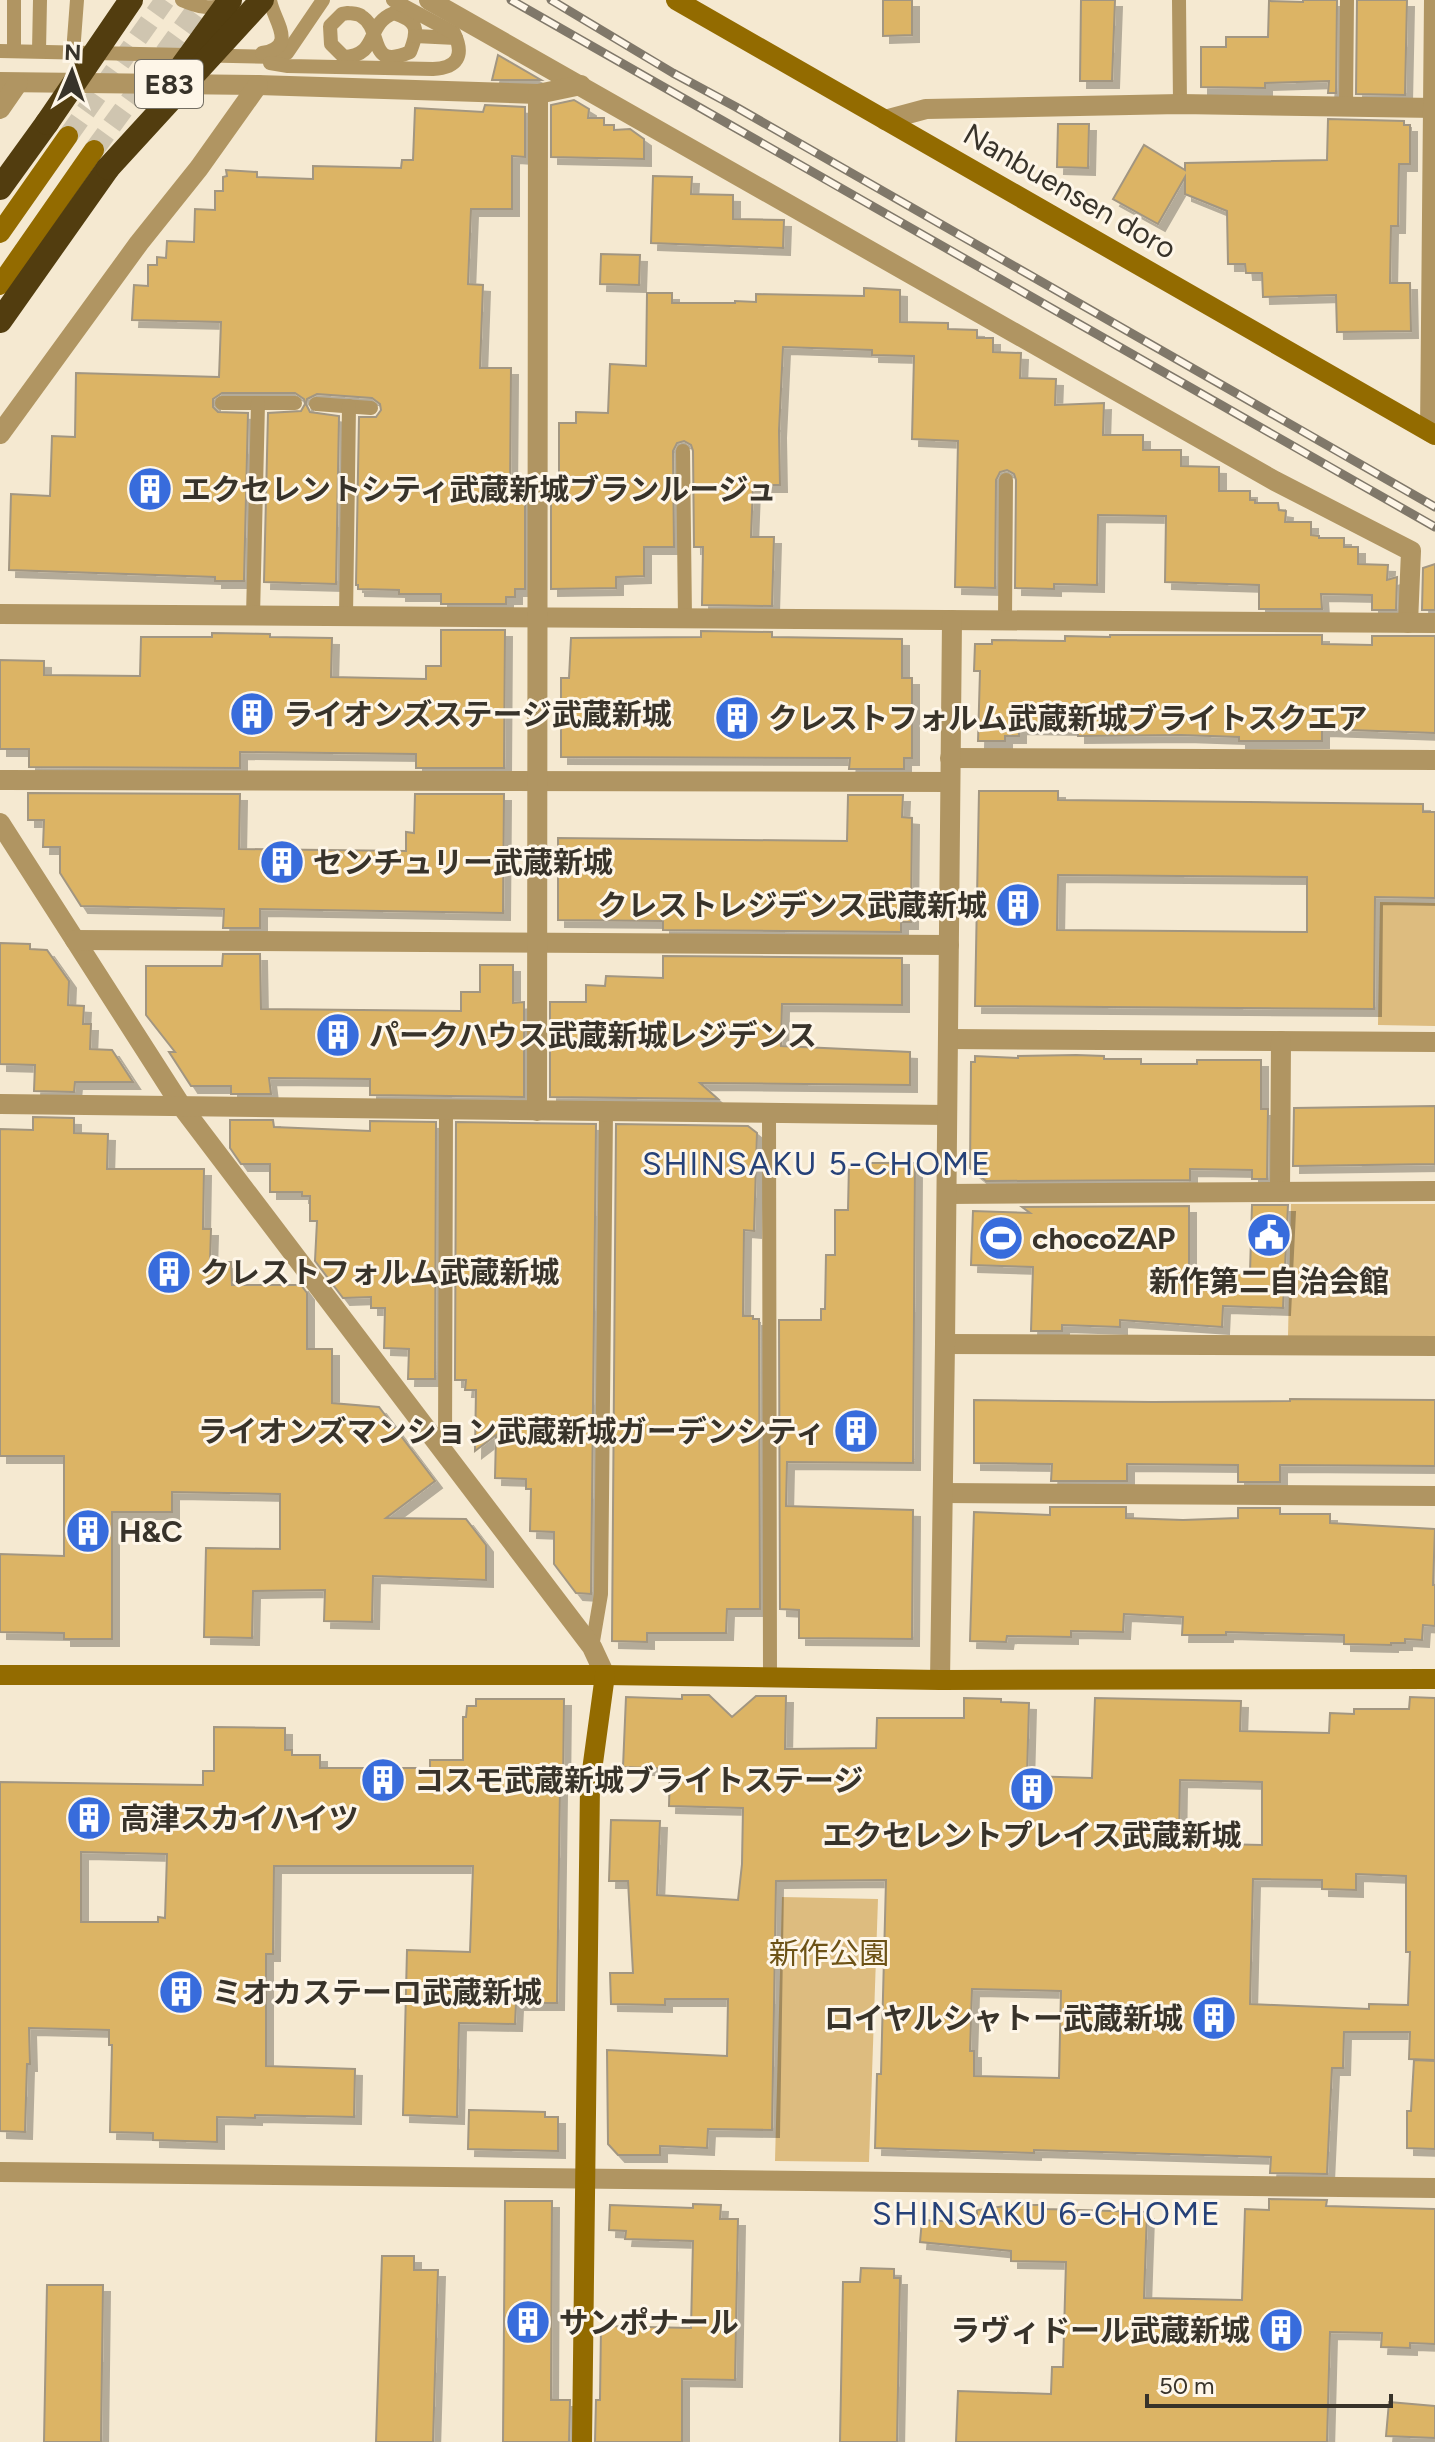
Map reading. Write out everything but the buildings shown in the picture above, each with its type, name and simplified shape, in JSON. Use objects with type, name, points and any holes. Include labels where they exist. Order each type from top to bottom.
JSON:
[{"type":"highway","points":[[47,123],[111,0]]},
{"type":"highway","name":"E83","points":[[0,188],[131,0]]},
{"type":"highway","points":[[101,159],[262,0]]},
{"type":"highway","name":"E83","points":[[0,321],[101,159],[234,1]]},
{"type":"street","points":[[429,0],[1275,481],[1411,551],[1408,623]]},
{"type":"street","name":"Nanbuensen doro","points":[[676,0],[1432,434]]},
{"type":"street","points":[[1432,434],[1434,0]]},
{"type":"street","points":[[0,109],[9,82],[258,85],[538,94],[581,85]]},
{"type":"street","points":[[0,434],[258,85]]},
{"type":"street","points":[[537,1111],[538,94]]},
{"type":"street","points":[[885,120],[926,109],[1180,104],[1435,108]]},
{"type":"street","points":[[0,233],[68,136]]},
{"type":"street","points":[[0,285],[101,159]]},
{"type":"street","points":[[0,614],[1435,623]]},
{"type":"street","points":[[940,1680],[952,620]]},
{"type":"street","points":[[950,758],[1435,760]]},
{"type":"street","points":[[0,780],[950,782]]},
{"type":"street","points":[[0,823],[182,1107],[592,1647],[605,1675],[590,1785],[582,2442]]},
{"type":"street","points":[[75,940],[949,945]]},
{"type":"street","points":[[948,1039],[1435,1042]]},
{"type":"street","points":[[1280,1192],[1281,1041]]},
{"type":"street","points":[[0,1104],[947,1115]]},
{"type":"street","points":[[947,1194],[1435,1191]]},
{"type":"street","points":[[945,1344],[1435,1346]]},
{"type":"street","points":[[943,1493],[1435,1496]]},
{"type":"street","points":[[0,1675],[1435,1679]]},
{"type":"street","points":[[0,2172],[1435,2188]]},
{"type":"lane","points":[[14,0],[7,51],[228,56],[282,56],[323,0]]},
{"type":"lane","points":[[39,51],[40,0]]},
{"type":"lane","points":[[73,53],[77,0]]},
{"type":"lane","points":[[182,0],[209,8],[234,1]]},
{"type":"lane","points":[[225,29],[233,44],[246,51],[272,51],[281,42],[282,32],[270,0]]},
{"type":"lane","points":[[228,56],[288,66],[447,68],[455,62],[459,52],[454,33],[393,0]]},
{"type":"lane","points":[[1179,0],[1180,104]]},
{"type":"lane","points":[[1346,107],[1347,0]]},
{"type":"lane","points":[[206,55],[225,29],[234,1]]},
{"type":"lane","points":[[372,35],[367,48],[357,56],[344,57],[331,44],[330,26],[353,7],[370,25],[372,35],[377,48],[384,55],[397,57],[410,52],[415,36],[413,23],[394,13],[384,17],[372,35]]},
{"type":"lane","points":[[415,36],[456,38]]},
{"type":"lane","points":[[222,403],[295,403]]},
{"type":"lane","points":[[253,616],[258,403]]},
{"type":"lane","points":[[316,404],[371,408]]},
{"type":"lane","points":[[346,616],[349,406]]},
{"type":"lane","points":[[683,451],[685,618]]},
{"type":"lane","points":[[1005,620],[1006,480]]},
{"type":"lane","points":[[445,1452],[446,1110]]},
{"type":"lane","points":[[592,1647],[601,1594],[606,1112]]},
{"type":"lane","points":[[769,1113],[770,1678]]},
{"type":"green space","points":[[1380,902],[1435,903],[1435,1026],[1378,1025]]},
{"type":"green space","points":[[1291,1204],[1435,1204],[1435,1338],[1288,1336]]},
{"type":"green space","name":"新作公園","points":[[782,1897],[878,1899],[869,2162],[775,2161]]},
{"type":"tunnel","points":[[68,136],[165,0]]},
{"type":"tunnel","points":[[94,150],[203,0]]},
{"type":"railway","points":[[511,0],[1435,527]]},
{"type":"railway","points":[[551,0],[673,73],[1435,507]]},
{"type":"place","name":"エクセレントシティ武蔵新城ブランルージュ","points":[[150,489]]},
{"type":"place","name":"ライオンズステージ武蔵新城","points":[[252,714]]},
{"type":"place","name":"クレストフォルム武蔵新城ブライトスクエア","points":[[737,718]]},
{"type":"place","name":"センチュリー武蔵新城","points":[[282,862]]},
{"type":"place","name":"クレストレジデンス武蔵新城","points":[[1018,905]]},
{"type":"place","name":"パークハウス武蔵新城レジデンス","points":[[338,1035]]},
{"type":"place","name":"新作第二自治会館","points":[[1269,1235]]},
{"type":"place","name":"chocoZAP","points":[[1001,1238]]},
{"type":"place","name":"クレストフォルム武蔵新城","points":[[169,1272]]},
{"type":"place","name":"ライオンズマンション武蔵新城ガーデンシティ","points":[[856,1431]]},
{"type":"place","name":"H&C","points":[[88,1531]]},
{"type":"place","name":"コスモ武蔵新城ブライトステージ","points":[[383,1780]]},
{"type":"place","name":"エクセレントプレイス武蔵新城","points":[[1032,1789]]},
{"type":"place","name":"高津スカイハイツ","points":[[89,1818]]},
{"type":"place","name":"ミオカステーロ武蔵新城","points":[[181,1992]]},
{"type":"place","name":"ロイヤルシャトー武蔵新城","points":[[1214,2018]]},
{"type":"place","name":"サンポナール","points":[[528,2322]]},
{"type":"place","name":"ラヴィドール武蔵新城","points":[[1281,2330]]},
{"type":"district","name":"SHINSAKU 5-CHOME","points":[[817,1164]]},
{"type":"district","name":"SHINSAKU 6-CHOME","points":[[1047,2214]]}]
